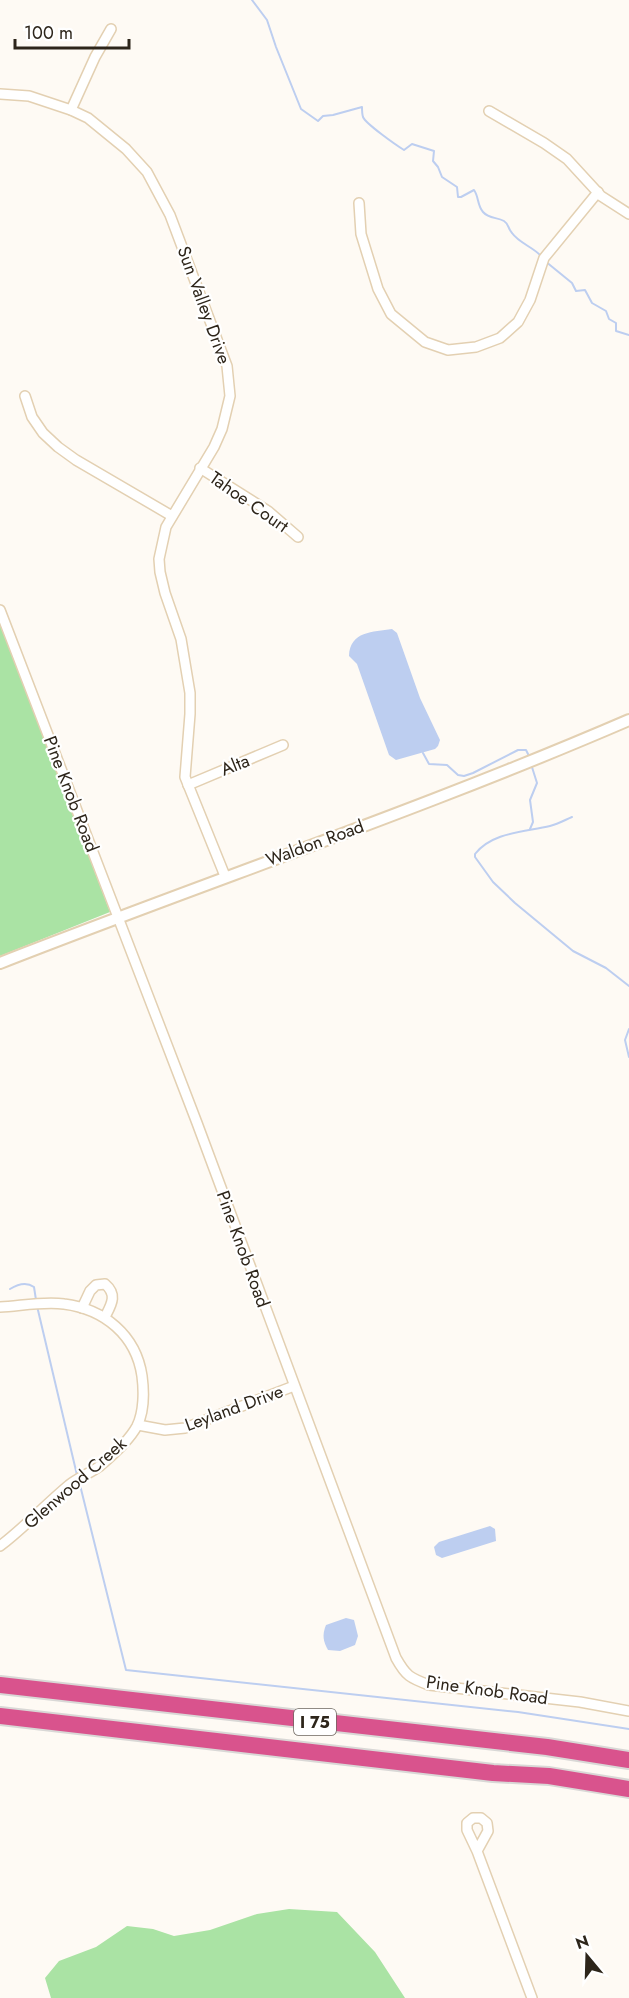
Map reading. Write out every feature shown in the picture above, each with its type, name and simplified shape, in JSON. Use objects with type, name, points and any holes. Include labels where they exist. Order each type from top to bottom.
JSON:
[{"type":"highway","name":"I 75","points":[[0,1685],[547,1747],[629,1760]]},
{"type":"highway","name":"I 75","points":[[0,1716],[493,1773],[549,1776],[629,1789]]},
{"type":"street","points":[[72,110],[95,57],[111,30]]},
{"type":"street","name":"Sun Valley Drive","points":[[0,94],[29,96],[72,110],[88,118],[126,149],[147,172],[170,215],[221,346],[230,379],[230,396],[222,429],[214,447],[166,527],[160,549],[159,566],[165,593],[181,639],[190,693],[185,777],[225,876]]},
{"type":"street","points":[[489,111],[567,159],[598,192],[629,214]]},
{"type":"street","points":[[359,203],[361,234],[378,289],[391,314],[425,342],[448,350],[476,347],[500,338],[518,322],[530,300],[544,258],[598,192]]},
{"type":"street","points":[[25,396],[32,417],[43,433],[58,447],[172,516]]},
{"type":"street","name":"Tahoe Court","points":[[200,468],[268,511],[298,537]]},
{"type":"street","name":"Pine Knob Road","points":[[0,610],[197,1123],[294,1386],[343,1510],[396,1658],[408,1677],[429,1684],[580,1702],[629,1711]]},
{"type":"street","name":"Waldon Road","points":[[0,963],[117,916],[417,805],[567,747],[629,720]]},
{"type":"street","name":"Alta","points":[[188,784],[283,746]]},
{"type":"street","points":[[82,1308],[90,1291],[96,1285],[105,1284],[111,1290],[113,1301],[105,1317]]},
{"type":"street","name":"Glenwood Creek","points":[[0,1307],[63,1303],[111,1320],[134,1351],[141,1370],[144,1389],[138,1425],[124,1444],[99,1466],[71,1483],[16,1535],[0,1546]]},
{"type":"street","name":"Leyland Drive","points":[[138,1425],[165,1430],[185,1428],[294,1386]]},
{"type":"street","points":[[477,1851],[532,1998]]},
{"type":"green space","points":[[0,622],[110,912],[0,956]]},
{"type":"green space","points":[[289,1909],[337,1912],[375,1952],[405,1998],[51,1998],[45,1978],[59,1961],[96,1947],[127,1926],[153,1929],[174,1936],[210,1930],[257,1914]]},
{"type":"water","points":[[392,629],[397,633],[420,698],[440,740],[435,749],[396,760],[389,755],[357,664],[349,656],[350,648],[358,637],[370,632]]},
{"type":"water","points":[[490,1526],[495,1529],[496,1541],[442,1558],[436,1555],[434,1547],[439,1542]]},
{"type":"water","points":[[346,1618],[354,1620],[358,1636],[355,1645],[340,1651],[328,1650],[324,1638],[326,1625]]},
{"type":"waterway","points":[[252,0],[267,20],[301,109],[318,121],[323,116],[362,107],[365,120],[404,150],[412,144],[434,151],[433,161],[442,177],[457,187],[458,197],[474,190],[483,212],[506,222],[515,236],[541,256]]},
{"type":"waterway","points":[[545,261],[572,283],[576,291],[585,290],[592,303],[606,311],[609,319],[616,323],[616,331],[629,335]]},
{"type":"waterway","points":[[423,753],[429,764],[447,765],[458,775],[464,776],[518,750],[526,750],[530,758]]},
{"type":"waterway","points":[[530,829],[533,822],[530,800],[537,783],[531,764]]},
{"type":"waterway","points":[[572,817],[550,826],[490,841],[475,854],[475,857],[493,882],[515,903],[573,951],[606,968],[629,986]]},
{"type":"waterway","points":[[629,1029],[625,1040],[629,1057]]},
{"type":"waterway","points":[[10,1289],[22,1284],[31,1285],[34,1287],[36,1300]]},
{"type":"waterway","points":[[37,1306],[77,1475]]},
{"type":"waterway","points":[[79,1481],[126,1670],[518,1712],[629,1729]]}]
